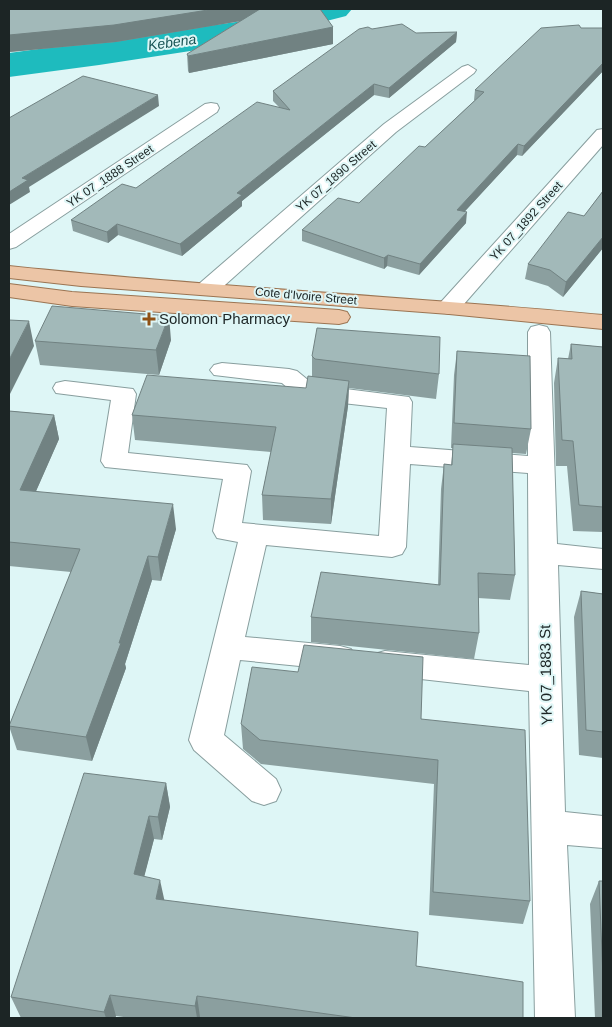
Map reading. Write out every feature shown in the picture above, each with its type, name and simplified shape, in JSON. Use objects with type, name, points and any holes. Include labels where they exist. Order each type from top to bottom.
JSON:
[{"type":"main road","name":"Cote d'Ivoire Street","points":[[9,272],[76,289],[603,338]]},
{"type":"main road","name":"Cote d'Ivoire Street","points":[[9,291],[208,288],[449,307],[603,322]]},
{"type":"street","name":"YK 07_1890 Street","points":[[208,288],[390,128],[468,70]]},
{"type":"street","name":"YK 07_1888 Street","points":[[9,243],[210,108]]},
{"type":"street","name":"YK 07_1892 Street","points":[[449,307],[603,134]]},
{"type":"street","name":"YK 07_1883 St","points":[[539,332],[543,466],[548,827],[554,1018]]},
{"type":"street","points":[[65,388],[124,394],[114,461],[238,471],[227,531],[392,546],[400,402],[307,392],[289,376],[222,370]]},
{"type":"street","points":[[397,454],[543,466]]},
{"type":"street","points":[[254,534],[206,740],[264,790]]},
{"type":"street","points":[[544,553],[603,559]]},
{"type":"street","points":[[227,647],[546,680]]},
{"type":"street","points":[[548,827],[603,832]]},
{"type":"building","points":[[9,9],[214,9],[114,25],[9,35]]},
{"type":"building","points":[[260,9],[320,9],[333,27],[188,56],[187,54]]},
{"type":"building","points":[[402,24],[416,33],[457,32],[389,88],[374,84],[237,193],[242,195],[180,244],[117,224],[107,232],[71,220],[122,184],[136,188],[257,102],[290,110],[273,91],[359,29],[368,27],[372,29]]},
{"type":"building","points":[[579,25],[581,28],[603,28],[603,63],[524,146],[518,144],[457,210],[467,212],[420,264],[388,255],[384,258],[302,230],[338,198],[359,203],[419,146],[425,147],[484,92],[475,90],[541,28]]},
{"type":"building","points":[[83,76],[158,95],[22,178],[28,180],[9,192],[9,118]]},
{"type":"building","points":[[603,191],[603,237],[566,282],[550,270],[528,264],[568,212],[584,216]]},
{"type":"building","points":[[52,306],[169,316],[156,350],[35,341]]},
{"type":"building","points":[[9,320],[29,321],[9,360]]},
{"type":"building","points":[[317,328],[440,337],[439,374],[315,359],[312,356]]},
{"type":"building","points":[[571,344],[603,347],[603,507],[579,505],[573,441],[562,440],[558,358],[572,359]]},
{"type":"building","points":[[457,351],[530,356],[531,429],[454,423]]},
{"type":"building","points":[[147,375],[306,388],[308,376],[349,381],[331,499],[262,495],[276,427],[132,415]]},
{"type":"building","points":[[9,411],[54,415],[20,490],[173,504],[158,557],[148,556],[119,643],[121,643],[86,737],[9,726],[80,549],[9,542]]},
{"type":"building","points":[[453,444],[512,448],[515,575],[478,573],[479,633],[311,617],[321,572],[440,585],[444,464],[452,465]]},
{"type":"building","points":[[581,591],[603,594],[603,732],[586,730]]},
{"type":"building","points":[[304,645],[423,657],[421,719],[525,730],[530,901],[433,892],[438,760],[260,740],[241,724],[252,667],[298,672]]},
{"type":"building","points":[[84,773],[166,783],[158,817],[149,816],[134,874],[160,880],[156,899],[418,932],[416,966],[523,982],[523,1018],[356,1018],[197,996],[195,1006],[110,995],[104,1012],[11,997]]},
{"type":"building","points":[[599,881],[603,881],[603,978]]},
{"type":"waterway","name":"Kebena","points":[[9,65],[99,54],[236,33],[334,9]]},
{"type":"place","name":"Solomon Pharmacy","points":[[149,319]]}]
